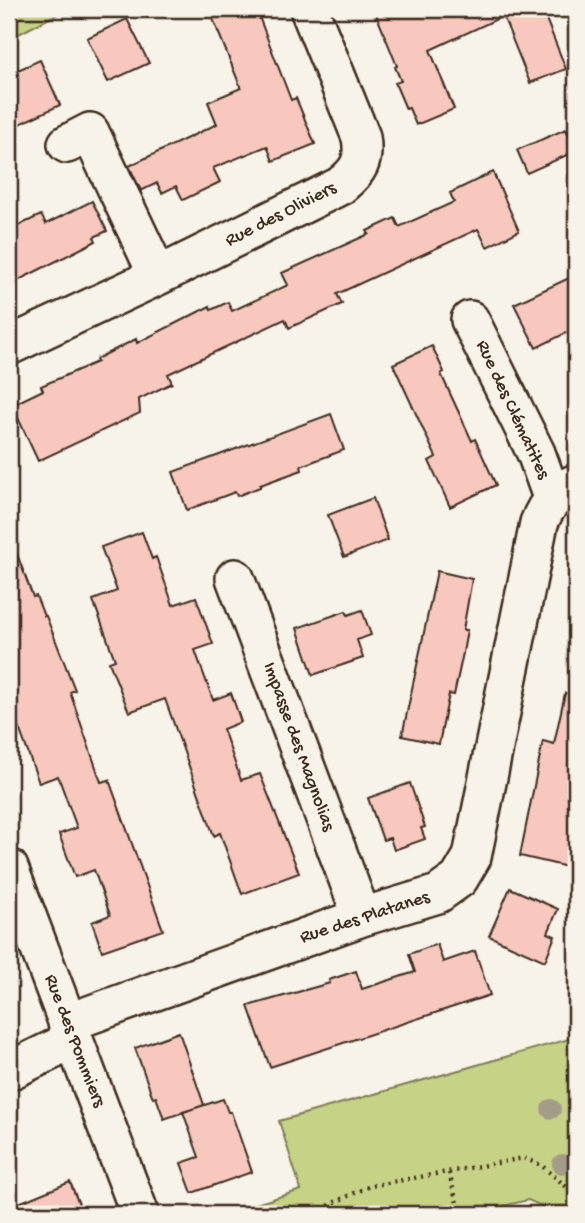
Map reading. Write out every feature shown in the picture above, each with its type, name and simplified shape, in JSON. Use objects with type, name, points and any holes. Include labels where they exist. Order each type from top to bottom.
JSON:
[{"type":"street","name":"Rue des Oliviers","points":[[9,346],[158,276],[340,186],[354,176],[362,163],[361,137],[309,9]]},
{"type":"street","points":[[67,144],[90,132],[158,276]]},
{"type":"street","name":"Rue des Clématites","points":[[470,320],[536,453],[564,491]]},
{"type":"street","name":"Rue des Platanes","points":[[9,1071],[70,1032],[362,917],[438,894],[459,879],[472,857],[539,523],[545,508],[564,491]]},
{"type":"street","name":"Impasse des Magnolias","points":[[235,578],[362,917]]},
{"type":"street","name":"Rue des Pommiers","points":[[9,867],[140,1214]]},
{"type":"path","points":[[317,1214],[332,1203],[370,1186],[524,1158],[541,1165],[576,1195]]},
{"type":"path","points":[[449,1173],[460,1214]]},
{"type":"green space","points":[[9,9],[67,9],[9,39]]},
{"type":"green space","points":[[576,1037],[576,1214],[561,1214],[528,1200],[470,1214],[224,1214],[301,1190],[279,1121]]},
{"type":"building","points":[[209,9],[256,9],[291,100],[296,98],[315,144],[273,161],[267,146],[213,168],[220,182],[183,200],[176,186],[162,193],[157,183],[141,191],[129,166],[217,124],[208,102],[241,88]]},
{"type":"building","points":[[374,9],[542,9],[566,69],[530,83],[503,16],[430,50],[454,109],[416,125],[395,83],[401,81],[395,67],[397,66]]},
{"type":"building","points":[[127,19],[149,63],[108,82],[87,38]]},
{"type":"building","points":[[40,60],[60,105],[9,129],[9,74]]},
{"type":"building","points":[[566,129],[576,151],[527,173],[517,150]]},
{"type":"building","points":[[493,172],[519,231],[487,247],[478,229],[337,294],[342,304],[289,328],[285,319],[168,374],[172,383],[139,399],[140,413],[38,461],[12,405],[43,390],[41,386],[97,362],[96,359],[136,339],[137,343],[210,306],[211,310],[228,302],[232,311],[288,285],[282,273],[369,234],[367,231],[395,218],[399,227],[454,202],[450,193]]},
{"type":"building","points":[[92,201],[107,231],[94,237],[96,241],[9,285],[9,230],[41,215],[46,224]]},
{"type":"building","points":[[569,278],[576,292],[576,328],[536,348],[514,304]]},
{"type":"building","points":[[432,346],[444,372],[441,374],[496,485],[450,507],[429,461],[436,457],[393,364]]},
{"type":"building","points":[[331,414],[344,450],[301,466],[302,470],[237,496],[235,492],[187,510],[173,472]]},
{"type":"building","points":[[373,498],[388,540],[344,557],[328,515]]},
{"type":"building","points":[[142,532],[152,559],[156,557],[173,605],[196,597],[213,644],[195,650],[213,700],[231,693],[241,722],[223,729],[241,780],[260,774],[299,873],[242,894],[220,833],[214,836],[165,699],[129,712],[109,662],[115,660],[93,600],[117,591],[101,547]]},
{"type":"building","points":[[11,538],[33,597],[36,596],[46,616],[75,690],[70,692],[101,782],[109,780],[163,930],[102,951],[92,922],[110,915],[94,870],[75,877],[59,834],[77,828],[58,776],[39,783],[9,700]]},
{"type":"building","points":[[437,571],[472,579],[463,630],[467,630],[463,653],[454,695],[449,694],[439,744],[402,736]]},
{"type":"building","points":[[362,610],[371,635],[357,640],[363,658],[313,675],[297,628],[346,611],[348,615]]},
{"type":"building","points":[[565,693],[576,694],[576,869],[520,856],[543,741],[554,744]]},
{"type":"building","points":[[410,783],[425,827],[421,828],[425,839],[394,850],[390,838],[383,840],[368,798]]},
{"type":"building","points":[[510,888],[558,909],[548,933],[555,936],[545,961],[489,936]]},
{"type":"building","points":[[437,944],[443,962],[475,951],[490,995],[270,1067],[248,1006],[330,983],[329,980],[356,971],[362,989],[415,972],[409,954]]},
{"type":"building","points":[[179,1032],[204,1105],[164,1119],[156,1097],[153,1098],[135,1048]]},
{"type":"building","points":[[223,1099],[228,1112],[231,1112],[252,1172],[192,1193],[181,1163],[199,1157],[183,1112]]},
{"type":"building","points":[[70,1182],[83,1214],[9,1214],[9,1207]]}]
